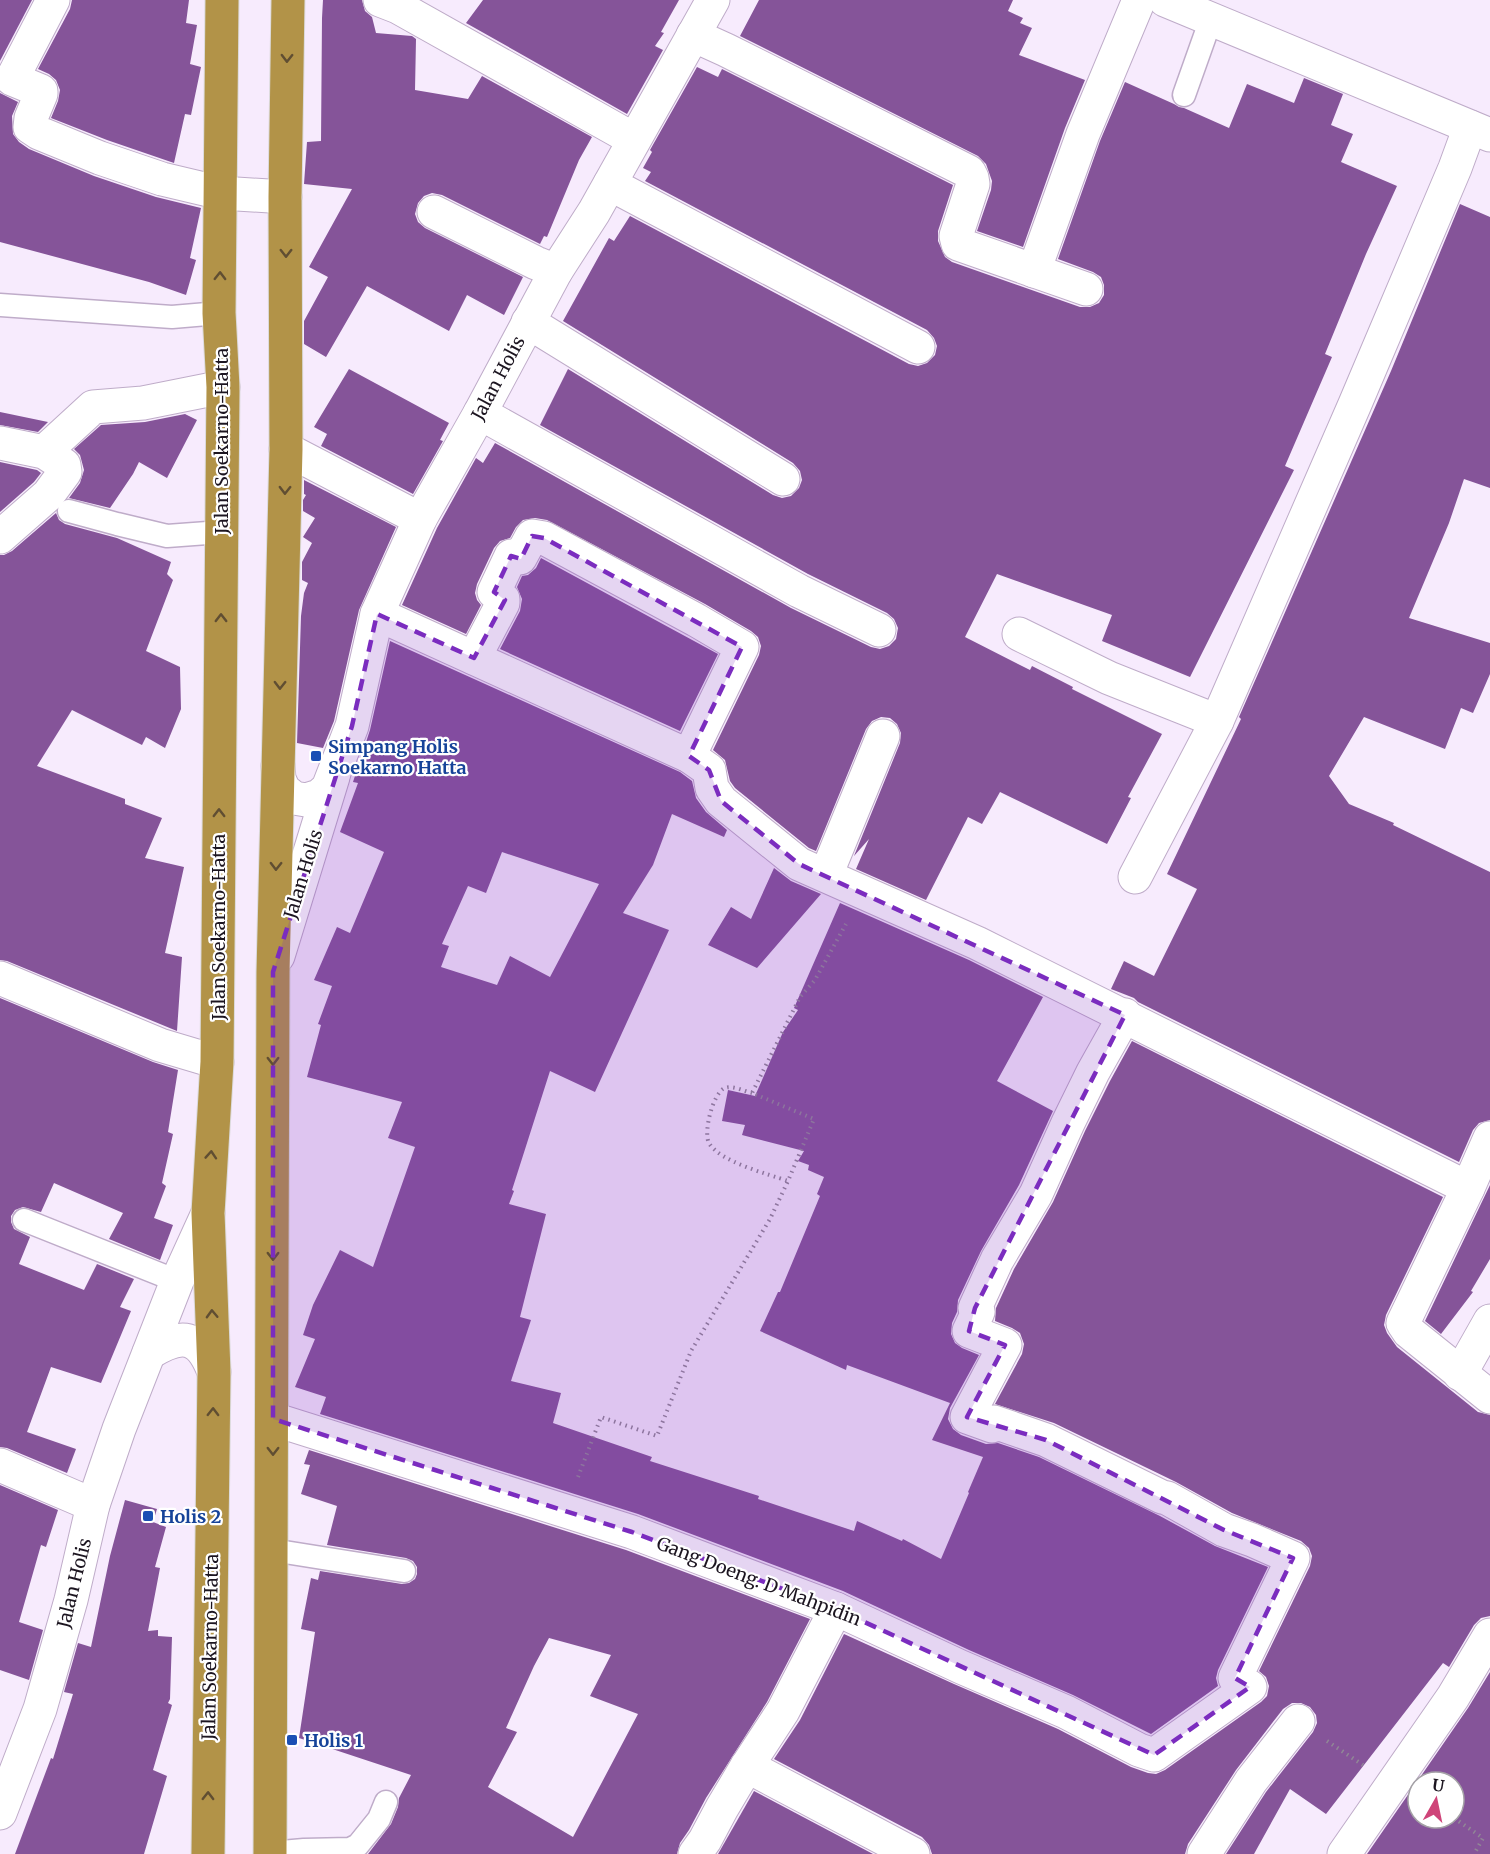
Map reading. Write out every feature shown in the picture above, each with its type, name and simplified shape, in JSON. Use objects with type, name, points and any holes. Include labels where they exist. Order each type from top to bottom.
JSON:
[{"type":"highway","name":"Jalan Soekarno-Hatta","points":[[207,1854],[214,1372],[208,1213],[217,1062],[223,387],[219,313],[222,0]]},
{"type":"highway","points":[[270,1854],[273,972],[286,449],[285,197],[288,0]]},
{"type":"street","points":[[53,0],[6,76],[41,91],[30,127],[39,133],[100,158],[162,179],[221,193],[285,197]]},
{"type":"street","points":[[380,0],[398,7],[633,139]]},
{"type":"street","name":"Jalan Holis","points":[[273,972],[333,777],[352,726],[377,614],[420,519],[556,271],[609,184],[713,0]]},
{"type":"street","points":[[1034,271],[1083,134],[1139,0]]},
{"type":"street","points":[[1135,877],[1217,721],[1455,168],[1480,131],[1191,8]]},
{"type":"street","points":[[693,35],[969,172],[973,184],[956,236],[958,244],[1086,289]]},
{"type":"street","points":[[609,184],[918,347]]},
{"type":"street","points":[[434,212],[556,271]]},
{"type":"street","points":[[528,322],[783,479]]},
{"type":"street","points":[[44,452],[93,407],[143,403],[223,387]]},
{"type":"street","points":[[480,413],[799,591],[879,630]]},
{"type":"street","points":[[0,443],[44,452],[64,465],[65,472],[48,495],[0,537]]},
{"type":"street","points":[[286,449],[420,519]]},
{"type":"street","points":[[474,658],[503,603],[503,599],[494,592],[511,556],[520,558],[523,556],[532,536],[544,538],[742,647],[688,756]]},
{"type":"street","points":[[377,614],[688,756],[709,770],[712,788],[721,801],[799,864],[977,943],[1468,1188]]},
{"type":"street","points":[[1019,634],[1109,678],[1217,721]]},
{"type":"street","points":[[826,876],[883,736]]},
{"type":"street","name":"Jalan Holis","points":[[278,766],[279,779],[284,790],[294,798],[306,800],[319,796],[328,788],[333,777]]},
{"type":"street","points":[[0,978],[160,1045],[217,1062]]},
{"type":"street","name":"Gang Doeng. D Mahpidin","points":[[273,1419],[632,1532],[836,1609],[961,1667],[1066,1712],[1139,1750],[1154,1755],[1250,1688],[1236,1678],[1293,1558],[1224,1530],[1167,1498],[1046,1440],[994,1422],[992,1426],[967,1417],[1005,1345],[969,1331],[978,1312],[975,1308],[997,1260],[1043,1181],[1068,1123],[1125,1015]]},
{"type":"street","points":[[1490,1138],[1403,1323],[1409,1332],[1490,1396]]},
{"type":"street","name":"Jalan Holis","points":[[0,1813],[6,1777],[40,1709],[71,1600],[93,1505],[119,1429],[177,1281],[208,1213]]},
{"type":"street","points":[[1460,1374],[1490,1321]]},
{"type":"street","points":[[149,1353],[175,1340],[188,1341],[200,1346],[214,1372]]},
{"type":"street","points":[[0,1465],[93,1505]]},
{"type":"street","points":[[695,1854],[747,1766],[783,1711],[836,1609]]},
{"type":"street","points":[[1344,1854],[1453,1697],[1490,1635]]},
{"type":"street","points":[[1204,1854],[1251,1781],[1298,1721]]},
{"type":"street","points":[[747,1766],[913,1854]]},
{"type":"lane","points":[[1184,95],[1191,8]]},
{"type":"lane","points":[[0,305],[172,317],[219,313]]},
{"type":"lane","points":[[69,511],[167,536],[221,532]]},
{"type":"lane","points":[[24,1220],[177,1281]]},
{"type":"lane","points":[[272,1550],[404,1571]]},
{"type":"lane","points":[[270,1854],[304,1850],[350,1849],[358,1845],[379,1819],[386,1802]]},
{"type":"path","points":[[752,1093],[800,998],[819,974],[864,892]]},
{"type":"path","points":[[565,1511],[601,1417],[657,1436],[691,1351],[770,1219],[788,1181],[814,1119],[752,1093],[728,1087],[721,1089],[715,1099],[706,1132],[710,1143],[720,1153],[743,1166],[788,1181]]},
{"type":"path","points":[[1466,1826],[1483,1838],[1474,1854]]},
{"type":"highlighted area","points":[[532,536],[544,538],[742,647],[689,756],[709,770],[721,801],[799,864],[1125,1015],[975,1308],[969,1331],[1005,1345],[967,1417],[1046,1440],[1224,1530],[1293,1558],[1235,1678],[1250,1687],[1154,1755],[836,1609],[632,1532],[273,1419],[273,972],[352,726],[377,614],[474,658],[505,600],[494,592],[511,556],[521,559]]},
{"type":"building","points":[[0,0],[32,0],[0,61]]},
{"type":"building","points":[[72,0],[189,0],[186,23],[197,25],[190,64],[201,67],[191,115],[185,114],[174,163],[51,118],[60,90],[56,80],[38,69],[70,9]]},
{"type":"building","points":[[323,0],[362,0],[365,11],[372,17],[376,33],[412,36],[416,39],[415,90],[468,99],[482,76],[592,137],[579,160],[547,237],[544,236],[540,244],[442,195],[432,193],[424,196],[418,203],[415,214],[418,222],[425,228],[523,277],[504,315],[467,295],[449,331],[367,286],[326,357],[304,344],[304,321],[328,277],[309,267],[352,189],[304,184],[307,142],[321,141]]},
{"type":"building","points":[[483,0],[679,0],[661,32],[664,33],[655,46],[663,50],[627,114],[466,23]]},
{"type":"building","points":[[759,0],[1013,0],[1008,11],[1023,18],[1020,23],[1032,28],[1019,55],[1085,80],[1065,128],[1023,247],[977,231],[992,181],[986,164],[978,156],[740,36]]},
{"type":"building","points":[[697,67],[718,77],[722,69],[953,185],[938,231],[938,241],[945,257],[952,262],[1080,307],[1090,307],[1099,303],[1104,295],[1101,277],[1058,259],[1100,141],[1125,82],[1229,128],[1247,84],[1294,103],[1304,78],[1343,94],[1331,125],[1353,134],[1341,162],[1397,186],[1325,354],[1332,357],[1285,466],[1294,470],[1190,677],[1102,641],[1112,615],[997,574],[965,637],[1030,670],[1032,666],[1073,687],[1072,689],[1162,734],[1128,797],[1131,798],[1107,844],[1000,792],[982,824],[968,817],[926,900],[856,869],[869,839],[854,856],[900,743],[901,733],[897,724],[890,718],[881,717],[872,721],[866,729],[816,851],[809,848],[735,788],[730,781],[725,760],[713,750],[759,655],[761,646],[758,637],[705,604],[547,520],[535,518],[523,520],[510,538],[500,541],[494,548],[477,584],[475,593],[481,605],[466,634],[402,605],[437,528],[476,458],[483,463],[495,443],[791,608],[871,647],[880,649],[889,646],[896,639],[898,628],[894,619],[887,613],[808,574],[540,425],[568,369],[773,495],[782,498],[791,496],[799,488],[802,480],[800,471],[793,463],[563,321],[609,238],[614,241],[630,216],[909,364],[918,366],[927,363],[935,355],[937,346],[927,330],[645,181],[651,172],[643,168],[652,152],[650,150]]},
{"type":"building","points":[[0,93],[18,102],[12,116],[13,134],[29,149],[94,176],[156,197],[201,208],[190,258],[196,260],[186,295],[149,282],[0,242]]},
{"type":"building","points":[[1460,204],[1490,217],[1490,488],[1464,479],[1449,523],[1409,618],[1490,643],[1490,674],[1473,713],[1461,708],[1445,749],[1364,717],[1329,776],[1349,804],[1394,823],[1393,825],[1490,872],[1490,1120],[1479,1123],[1473,1130],[1459,1162],[1134,998],[1111,989],[1124,961],[1154,976],[1197,889],[1167,874],[1241,719],[1239,717],[1391,371]]},
{"type":"building","points":[[349,369],[449,423],[440,440],[443,441],[413,494],[321,446],[327,434],[314,427]]},
{"type":"building","points":[[0,412],[48,422],[38,432],[0,425]]},
{"type":"building","points":[[185,414],[197,420],[167,478],[139,462],[110,508],[69,498],[80,483],[84,470],[80,455],[74,449],[101,425],[145,422]]},
{"type":"building","points":[[0,462],[37,470],[41,473],[0,512]]},
{"type":"building","points":[[304,480],[396,527],[359,610],[334,721],[323,748],[297,743],[301,616],[304,593],[308,583],[302,580],[302,562],[312,543],[303,537],[315,518],[303,511],[303,500],[306,495],[304,494]]},
{"type":"building","points":[[56,513],[59,520],[65,524],[117,538],[171,562],[167,574],[173,580],[146,651],[180,667],[181,709],[165,748],[146,737],[142,745],[72,710],[37,766],[125,799],[125,804],[162,818],[145,858],[184,867],[165,953],[182,957],[177,1031],[0,960],[0,555],[12,551]]},
{"type":"building","points":[[541,558],[718,654],[680,731],[500,649],[520,611],[522,599],[517,587],[522,576],[528,575],[536,568]]},
{"type":"building","points":[[390,641],[680,772],[692,781],[696,798],[706,812],[727,830],[724,837],[672,814],[653,865],[623,913],[669,930],[595,1092],[550,1071],[509,1204],[546,1214],[520,1317],[531,1320],[511,1381],[561,1393],[553,1423],[652,1457],[650,1461],[759,1496],[758,1499],[854,1531],[857,1521],[902,1541],[903,1539],[941,1559],[983,1457],[932,1440],[950,1403],[847,1365],[846,1370],[760,1331],[780,1292],[820,1196],[817,1194],[824,1177],[808,1170],[809,1165],[798,1161],[804,1151],[742,1135],[745,1125],[722,1121],[728,1090],[755,1096],[783,1032],[798,1010],[794,1008],[840,903],[969,960],[1043,997],[997,1081],[1053,1111],[1019,1185],[981,1251],[958,1300],[951,1334],[955,1343],[979,1355],[950,1408],[948,1419],[953,1429],[961,1435],[986,1444],[998,1443],[1039,1457],[1160,1516],[1215,1546],[1268,1567],[1218,1670],[1216,1678],[1218,1686],[1151,1734],[1073,1695],[969,1650],[843,1591],[638,1514],[320,1414],[326,1397],[295,1387],[315,1339],[303,1335],[313,1305],[340,1250],[373,1267],[415,1147],[388,1138],[402,1102],[307,1077],[321,1025],[318,1024],[332,986],[314,980],[337,927],[350,933],[384,852],[340,832],[358,783],[353,782],[370,730]],"holes":[[[502,852],[599,884],[550,977],[510,956],[497,985],[441,967],[449,946],[442,944],[468,886],[486,893]]]},
{"type":"building","points":[[774,868],[791,881],[821,894],[757,968],[708,945],[731,907],[751,919]]},
{"type":"building","points":[[0,998],[153,1062],[178,1070],[168,1132],[173,1134],[162,1183],[166,1186],[154,1218],[173,1225],[160,1260],[109,1239],[123,1213],[54,1183],[41,1212],[23,1207],[15,1210],[11,1216],[14,1229],[30,1237],[19,1264],[84,1290],[97,1264],[134,1279],[120,1307],[131,1311],[101,1383],[51,1367],[27,1432],[76,1449],[67,1473],[0,1447]]},
{"type":"building","points":[[1132,1041],[1443,1197],[1386,1315],[1384,1325],[1397,1347],[1478,1412],[1490,1415],[1490,1616],[1481,1618],[1474,1625],[1449,1667],[1443,1663],[1326,1814],[1290,1789],[1254,1854],[1226,1854],[1266,1792],[1313,1732],[1317,1723],[1316,1715],[1310,1707],[1301,1703],[1292,1703],[1283,1709],[1236,1770],[1188,1844],[1185,1854],[932,1854],[929,1845],[922,1837],[774,1759],[800,1720],[844,1634],[1058,1729],[1131,1767],[1156,1774],[1165,1770],[1267,1696],[1269,1686],[1266,1677],[1259,1671],[1310,1566],[1312,1556],[1309,1548],[1301,1541],[1232,1513],[1176,1482],[1054,1423],[995,1404],[1022,1354],[1024,1344],[1020,1333],[995,1321],[996,1308],[1014,1269],[1053,1202],[1085,1131]]},
{"type":"building","points":[[1490,1185],[1490,1259],[1471,1291],[1473,1292],[1441,1334],[1425,1321]]},
{"type":"building","points":[[309,1450],[626,1550],[810,1619],[767,1702],[706,1798],[680,1843],[677,1854],[368,1854],[391,1824],[399,1798],[411,1775],[299,1738],[315,1632],[301,1629],[311,1578],[318,1580],[320,1571],[402,1584],[415,1579],[417,1567],[413,1561],[406,1558],[327,1545],[337,1506],[301,1494],[310,1465],[304,1464]],"holes":[[[549,1638],[611,1655],[590,1696],[638,1714],[573,1837],[488,1787],[517,1732],[506,1728]]]},
{"type":"building","points":[[0,1485],[58,1510],[46,1547],[41,1545],[19,1622],[43,1630],[29,1680],[0,1670]]},
{"type":"building","points":[[125,1500],[157,1509],[153,1522],[166,1527],[155,1567],[160,1568],[148,1631],[158,1630],[158,1636],[172,1637],[168,1703],[172,1705],[153,1770],[167,1776],[144,1854],[15,1854],[51,1758],[53,1759],[73,1694],[64,1692],[78,1643],[91,1647],[110,1556]]},
{"type":"building","points":[[1490,1672],[1490,1854],[1367,1854],[1406,1798],[1406,1830],[1466,1830],[1466,1770],[1425,1770]]},
{"type":"building","points":[[754,1791],[873,1854],[718,1854]]},
{"type":"place","name":"Simpang Holis Soekarno Hatta","points":[[316,756]]},
{"type":"place","name":"Holis 2","points":[[148,1516]]},
{"type":"place","name":"Holis 1","points":[[292,1740]]}]
